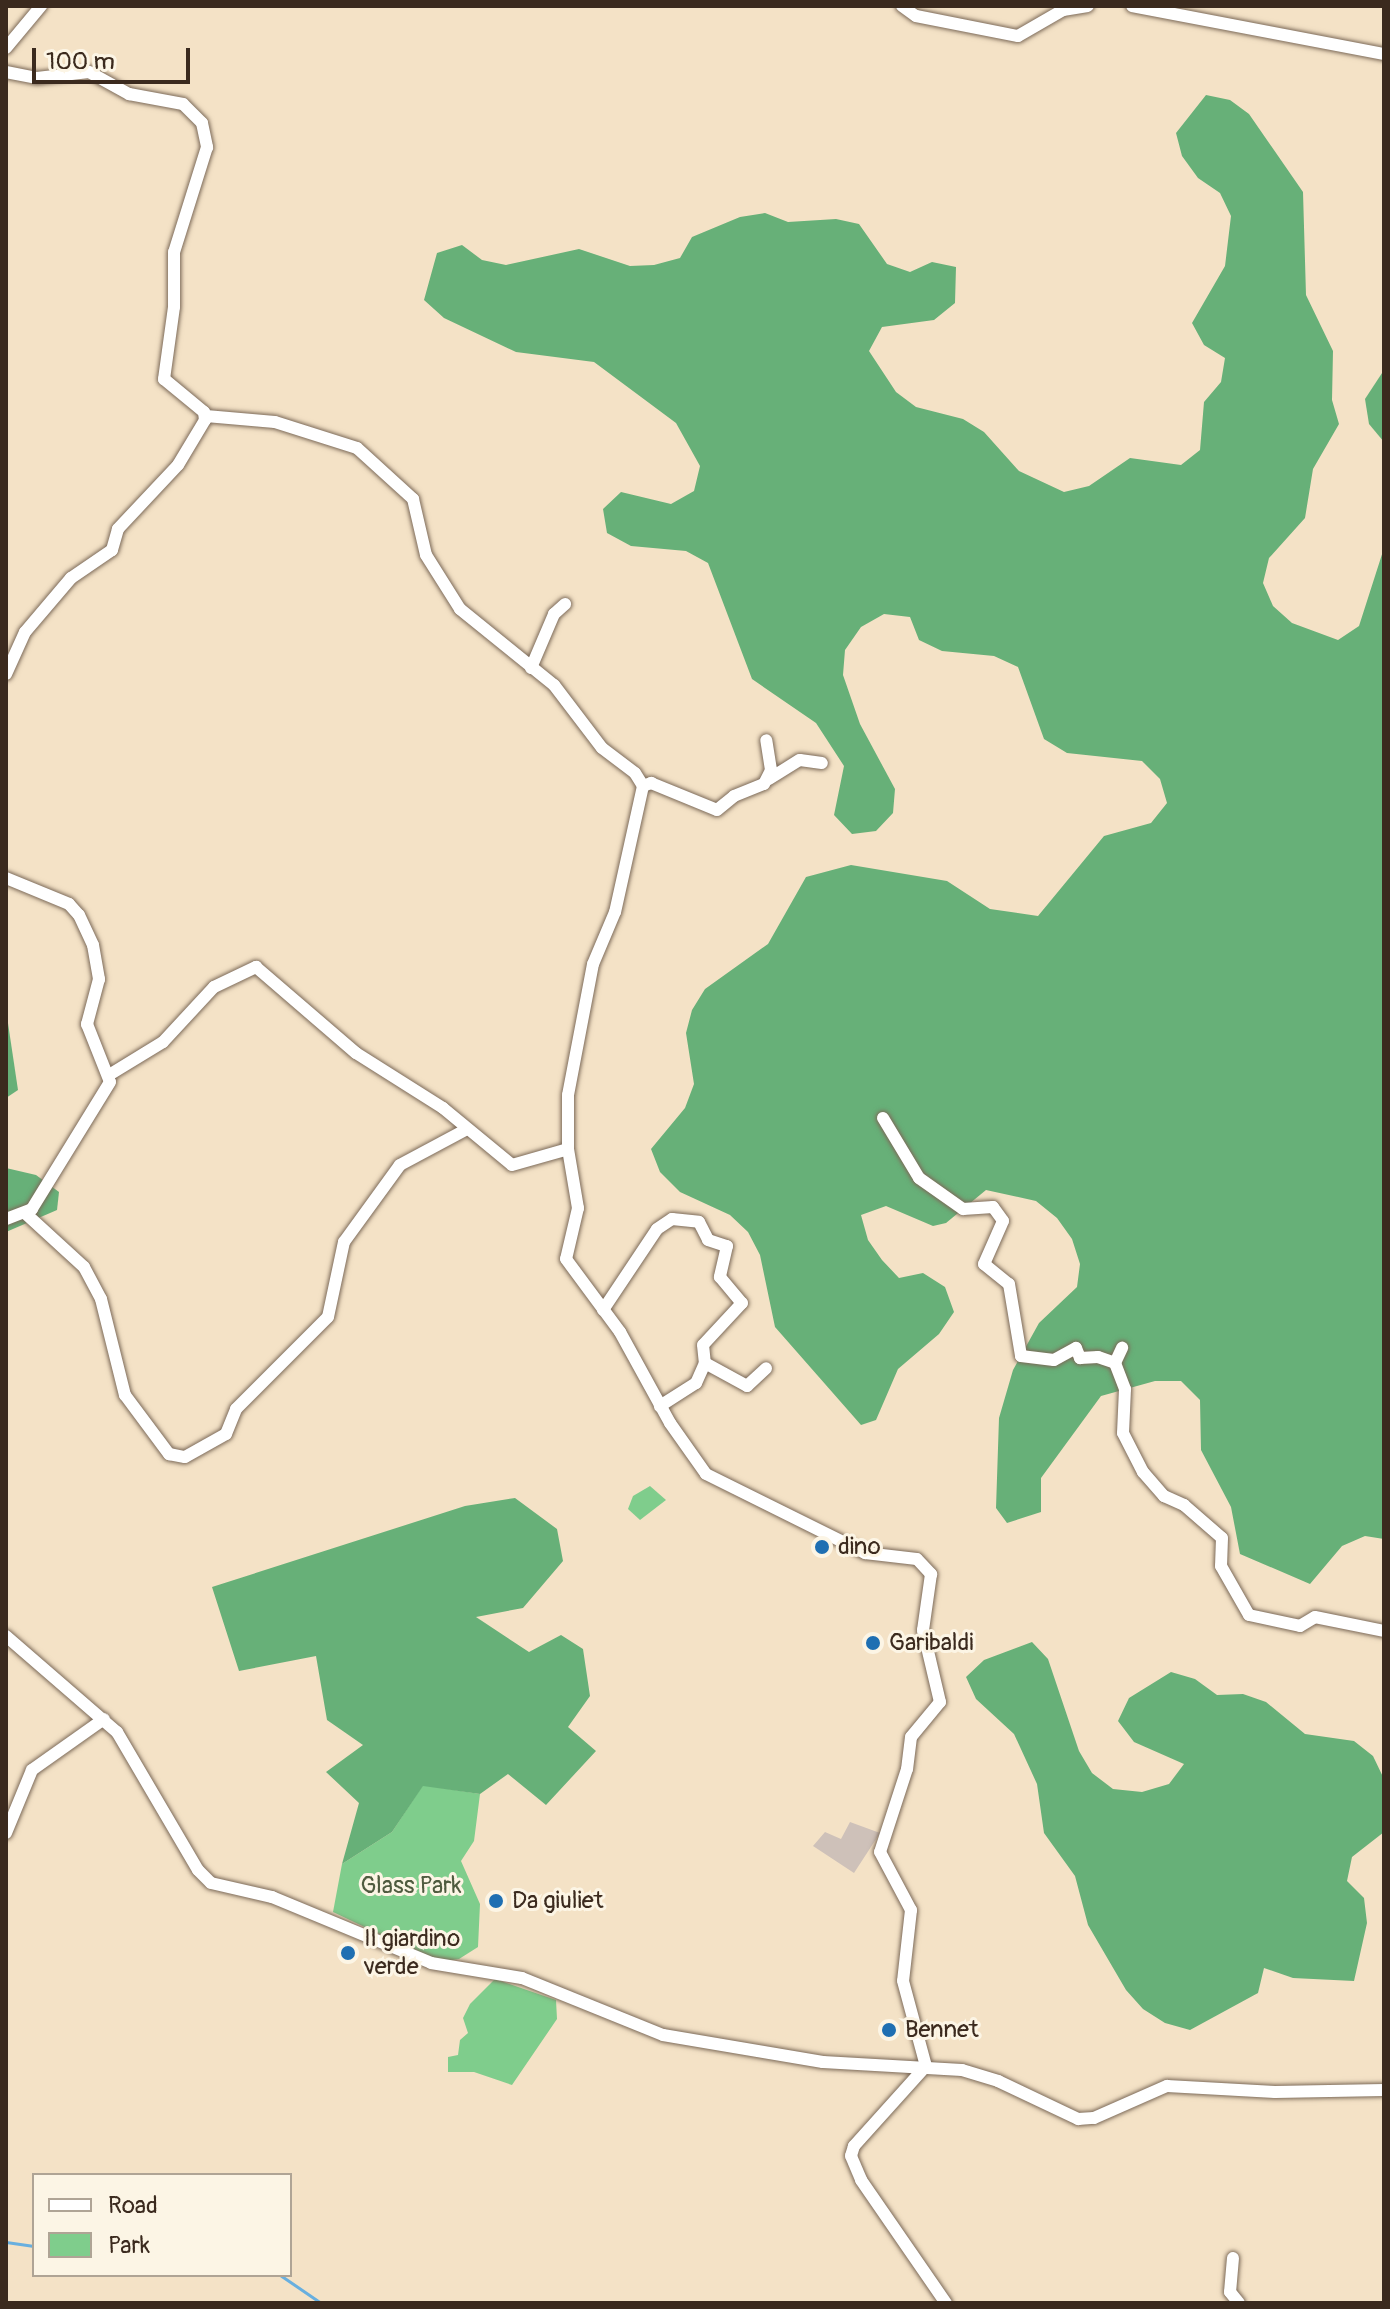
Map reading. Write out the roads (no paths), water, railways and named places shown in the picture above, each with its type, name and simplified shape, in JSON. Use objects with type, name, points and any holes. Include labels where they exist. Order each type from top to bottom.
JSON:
[{"type":"street","points":[[6,48],[41,6]]},
{"type":"street","points":[[902,6],[916,16],[1018,36],[1063,10],[1088,6]]},
{"type":"street","points":[[1132,6],[1384,54]]},
{"type":"street","points":[[6,72],[37,78],[89,72],[129,94],[183,104],[202,123],[207,155],[174,252],[174,307],[164,379],[206,416],[275,422],[357,448],[411,497],[426,555],[460,609],[565,696],[602,748],[635,773],[643,786],[615,912],[593,964],[583,1005],[568,1095],[568,1149],[578,1208],[566,1259],[603,1310],[660,1406],[706,1474],[865,1553],[917,1559],[931,1574],[923,1630],[938,1709],[910,1740],[907,1769],[880,1852],[911,1910],[903,1981],[926,2066]]},
{"type":"street","points":[[6,674],[25,632],[71,578],[112,550],[118,529],[184,458],[206,416]]},
{"type":"street","points":[[531,668],[550,622],[565,604]]},
{"type":"street","points":[[764,784],[771,770],[766,740]]},
{"type":"street","points":[[643,786],[651,783],[717,810],[734,796],[764,784],[792,763],[822,763]]},
{"type":"street","points":[[6,878],[69,904],[79,915],[93,945],[99,979],[87,1024],[109,1075],[106,1095],[25,1213],[6,1219]]},
{"type":"street","points":[[109,1075],[163,1042],[214,987],[256,967],[356,1053],[467,1129],[513,1165],[568,1149]]},
{"type":"street","points":[[883,1118],[919,1178],[963,1209],[993,1207],[1003,1221],[984,1264],[1009,1284],[1021,1356],[1054,1360],[1076,1348],[1080,1358],[1098,1357],[1115,1363]]},
{"type":"street","points":[[25,1213],[84,1267],[101,1299],[125,1395],[169,1454],[185,1457],[226,1434],[236,1409],[328,1317],[344,1242],[400,1165],[467,1129]]},
{"type":"street","points":[[603,1310],[657,1229],[672,1219],[699,1222],[708,1240],[727,1246],[720,1277],[742,1303],[703,1345],[705,1363],[696,1383],[660,1406]]},
{"type":"street","points":[[1122,1348],[1115,1363],[1125,1389],[1123,1433],[1143,1472],[1164,1496],[1184,1505],[1222,1538],[1221,1566],[1249,1615],[1300,1626],[1315,1617],[1384,1631]]},
{"type":"street","points":[[705,1363],[747,1386],[766,1368]]},
{"type":"street","points":[[6,1636],[104,1719],[131,1751],[198,1870],[211,1883],[298,1906],[431,1963],[522,1978],[663,2035],[823,2062],[926,2066],[998,2081],[1078,2119],[1094,2118],[1167,2086],[1275,2092],[1384,2090]]},
{"type":"street","points":[[6,1833],[32,1770],[104,1719]]},
{"type":"street","points":[[926,2066],[854,2146],[851,2156],[861,2180],[946,2303]]},
{"type":"street","points":[[1233,2258],[1230,2292],[1239,2303]]},
{"type":"waterway","points":[[6,2242],[32,2246]]},
{"type":"waterway","points":[[283,2277],[321,2303]]},
{"type":"place","name":"dino","points":[[822,1547]]},
{"type":"place","name":"Garibaldi","points":[[873,1643]]},
{"type":"place","name":"Da giuliet","points":[[496,1901]]},
{"type":"place","name":"Il giardino verde","points":[[348,1953]]},
{"type":"place","name":"Bennet","points":[[889,2030]]},
{"type":"park label","name":"Glass Park","points":[[411,1886]]}]
